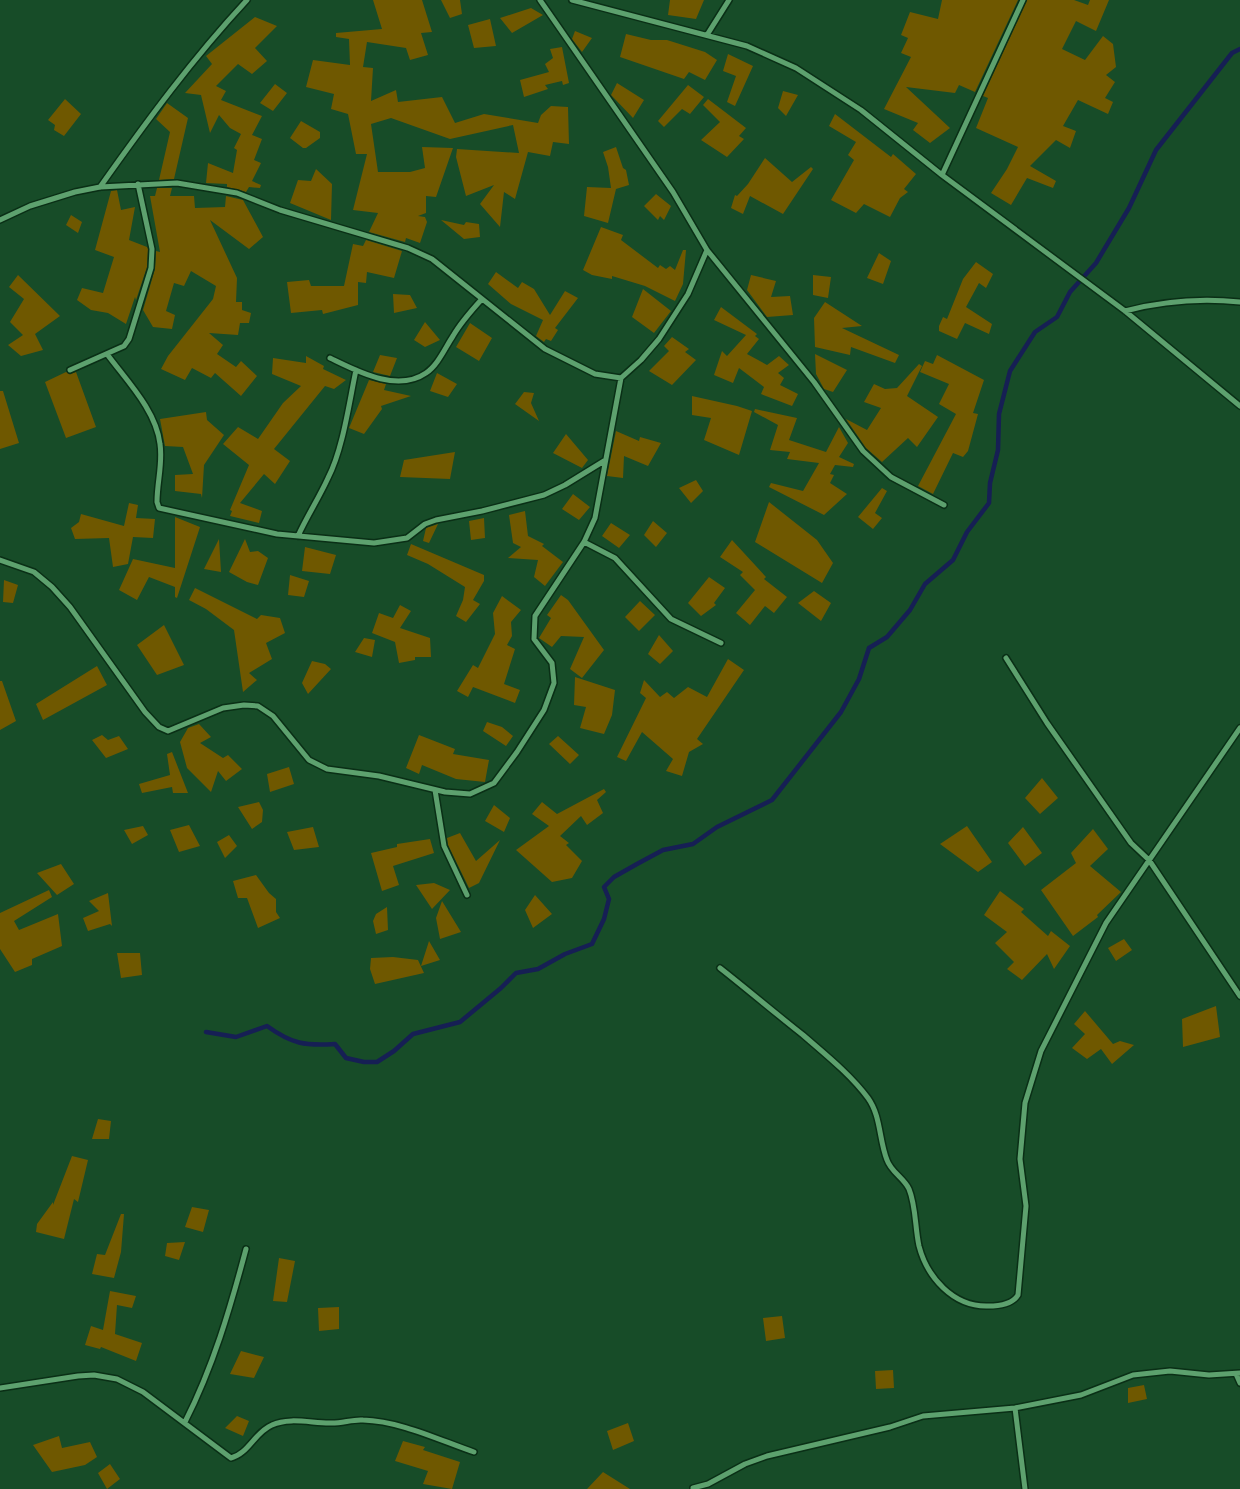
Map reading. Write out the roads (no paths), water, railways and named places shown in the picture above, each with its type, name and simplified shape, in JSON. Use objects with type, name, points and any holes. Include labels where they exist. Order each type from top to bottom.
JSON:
[{"type":"street","points":[[100,187],[166,96],[216,33],[247,0]]},
{"type":"street","points":[[540,0],[673,192],[707,250],[814,382],[862,451],[891,477],[944,505]]},
{"type":"street","points":[[572,0],[748,46],[796,68],[861,110],[942,175],[1056,261],[1125,310],[1240,406]]},
{"type":"street","points":[[707,35],[729,0]]},
{"type":"street","points":[[942,175],[1023,0]]},
{"type":"street","points":[[0,220],[30,206],[75,192],[100,187],[176,183],[237,193],[280,210],[408,248],[432,259],[545,349],[595,374],[621,378]]},
{"type":"street","points":[[70,370],[124,346],[129,339],[151,268],[152,248],[138,184]]},
{"type":"street","points":[[0,560],[34,572],[52,587],[70,607],[145,712],[159,727],[168,731],[223,708],[244,705],[258,706],[273,716],[310,760],[327,769],[379,776],[435,790],[470,794],[494,783],[544,710],[554,683],[552,663],[534,639],[535,616],[584,542],[595,518],[604,461],[621,378],[641,360],[659,339],[688,294],[707,250]]},
{"type":"street","points":[[330,358],[356,370],[389,380],[411,381],[427,373],[466,317],[482,299]]},
{"type":"street","points":[[1125,310],[1152,304],[1209,299],[1240,302]]},
{"type":"street","points":[[106,354],[146,408],[155,424],[160,443],[157,490],[159,508],[277,534],[366,543],[407,538],[425,524],[436,520],[482,511],[544,495],[565,485],[604,461]]},
{"type":"street","points":[[298,536],[306,517],[329,478],[338,452],[356,370]]},
{"type":"street","points":[[584,542],[615,558],[670,619],[721,643]]},
{"type":"street","points":[[1006,658],[1047,723],[1131,843],[1149,860],[1240,996]]},
{"type":"street","points":[[720,968],[845,1071],[869,1100],[876,1115],[886,1160],[892,1170],[909,1189],[920,1247],[927,1268],[936,1280],[948,1293],[961,1301],[985,1306],[1006,1303],[1018,1295],[1026,1206],[1020,1159],[1024,1103],[1041,1051],[1106,923],[1240,728]]},
{"type":"street","points":[[435,790],[444,846],[467,895]]},
{"type":"street","points":[[185,1422],[203,1385],[219,1342],[246,1249]]},
{"type":"street","points":[[693,1488],[708,1484],[744,1464],[767,1456],[890,1427],[923,1416],[1015,1408],[1081,1395],[1133,1375],[1170,1371],[1238,1373],[1240,1383]]},
{"type":"street","points":[[0,1388],[94,1375],[117,1379],[143,1392],[185,1422],[226,1457],[231,1458],[237,1456],[254,1438],[272,1425],[288,1422],[331,1424],[362,1420],[384,1422],[474,1452]]},
{"type":"street","points":[[1015,1408],[1025,1489]]},
{"type":"waterway","points":[[206,1032],[236,1037],[267,1026],[284,1037],[299,1042],[315,1045],[335,1044],[346,1058],[364,1062],[377,1062],[394,1051],[413,1034],[460,1022],[516,973],[538,969],[565,954],[592,944],[604,919],[609,899],[604,887],[614,877],[663,850],[693,844],[717,827],[772,800],[841,712],[859,679],[869,648],[887,637],[910,610],[925,584],[953,560],[967,532],[989,503],[990,483],[998,450],[999,414],[1010,371],[1035,332],[1057,317],[1070,292],[1096,263],[1129,208],[1156,150],[1232,53],[1240,49]]}]
